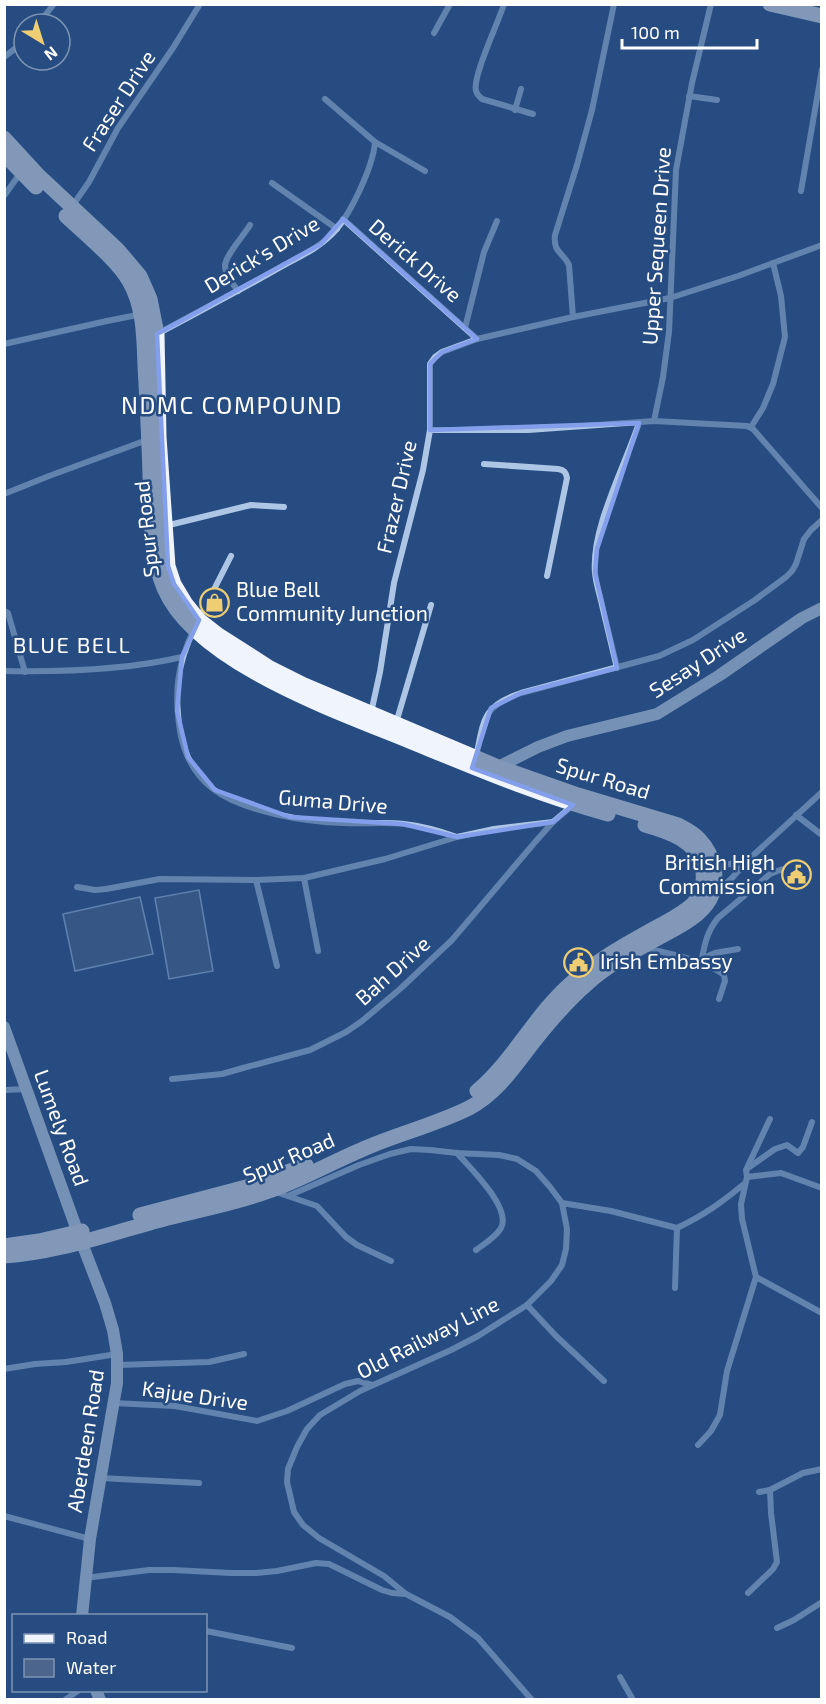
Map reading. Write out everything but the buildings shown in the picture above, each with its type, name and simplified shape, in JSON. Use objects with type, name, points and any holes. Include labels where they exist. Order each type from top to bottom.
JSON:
[{"type":"main road","points":[[770,4],[787,6],[822,16]]},
{"type":"main road","name":"Spur Road","points":[[4,138],[30,177]]},
{"type":"main road","name":"Spur Road","points":[[4,154],[69,212],[118,267],[129,281],[139,305],[147,314],[157,334],[152,530],[158,568],[164,588],[177,612],[196,625],[240,663],[302,691],[495,772],[575,800],[678,825],[700,839],[714,866]]},
{"type":"main road","name":"Spur Road","points":[[147,314],[144,339],[168,566],[174,584],[196,625]]},
{"type":"main road","name":"Spur Road","points":[[370,719],[396,723],[410,736]]},
{"type":"main road","name":"Spur Road","points":[[4,1256],[43,1251],[158,1209],[225,1193],[270,1179],[376,1134],[458,1103],[496,1079],[567,986],[610,953],[682,912],[694,903],[701,893],[704,873],[702,861],[695,849],[672,834],[616,811]]},
{"type":"main road","points":[[711,898],[715,879],[714,866]]},
{"type":"main road","name":"Spur Road","points":[[4,1246],[80,1238],[223,1205],[270,1191],[364,1148],[473,1106],[589,982],[614,963],[694,916],[711,898]]},
{"type":"street","name":"Fraser Drive","points":[[69,212],[89,182],[118,128],[200,4]]},
{"type":"street","points":[[434,33],[450,4]]},
{"type":"street","points":[[504,4],[475,89],[477,95],[482,99],[533,114]]},
{"type":"street","points":[[573,317],[569,265],[556,249],[555,235],[592,110],[614,4]]},
{"type":"street","name":"Upper Sequeen Drive","points":[[654,421],[669,332],[676,170],[689,96],[711,4]]},
{"type":"street","points":[[801,191],[822,69]]},
{"type":"street","points":[[515,110],[522,88]]},
{"type":"street","points":[[689,96],[717,100]]},
{"type":"street","points":[[325,99],[375,142],[426,171]]},
{"type":"street","name":"Derick's Drive","points":[[157,334],[321,244],[337,229],[355,197],[374,154],[375,142]]},
{"type":"street","points":[[4,196],[30,177]]},
{"type":"street","points":[[272,183],[337,229]]},
{"type":"street","name":"Derick Drive","points":[[343,219],[477,339]]},
{"type":"street","name":"Derick Drive","points":[[465,328],[484,252],[497,221]]},
{"type":"street","points":[[238,291],[225,265],[250,225]]},
{"type":"street","name":"Frazer Drive","points":[[370,719],[394,583],[423,470],[430,430],[430,364],[435,357],[442,352],[477,339],[670,298],[738,276],[822,244]]},
{"type":"street","points":[[751,427],[763,408],[773,384],[785,337],[781,296],[773,263]]},
{"type":"street","points":[[4,344],[147,314]]},
{"type":"street","points":[[430,430],[528,430],[654,421],[751,427],[822,508]]},
{"type":"street","points":[[617,668],[595,573],[597,549],[602,524],[639,423]]},
{"type":"street","points":[[4,494],[154,438]]},
{"type":"street","points":[[484,464],[558,469],[566,473],[567,478],[547,576]]},
{"type":"street","points":[[165,526],[251,505],[284,507]]},
{"type":"street","points":[[474,763],[484,720],[491,708],[506,699],[659,656],[693,640],[755,600],[792,571],[804,539],[822,520]]},
{"type":"street","name":"Guma Drive","points":[[231,556],[196,625],[182,657],[178,674],[177,711],[182,743],[196,772],[214,790],[248,806],[290,817],[342,823],[403,824],[433,829],[457,837]]},
{"type":"street","points":[[396,723],[430,605]]},
{"type":"street","name":"Sesay Drive","points":[[495,772],[527,752],[567,736],[657,714],[720,675],[802,618],[822,608]]},
{"type":"street","points":[[4,611],[8,613],[25,672]]},
{"type":"street","points":[[4,672],[145,664],[182,657]]},
{"type":"street","points":[[711,898],[746,862],[822,792]]},
{"type":"street","name":"Bah Drive","points":[[172,1079],[211,1075],[310,1050],[346,1032],[377,1008],[452,940],[575,800]]},
{"type":"street","points":[[796,815],[822,835]]},
{"type":"street","points":[[78,887],[106,889],[160,879],[304,878],[385,859],[457,837],[495,829],[554,822]]},
{"type":"street","points":[[714,866],[746,862]]},
{"type":"street","points":[[700,960],[707,936],[718,918],[770,874],[796,867]]},
{"type":"street","points":[[304,878],[318,951]]},
{"type":"street","points":[[256,880],[276,966]]},
{"type":"street","points":[[643,947],[700,960],[719,971],[724,975],[725,981],[719,999]]},
{"type":"street","points":[[700,960],[725,950],[738,949]]},
{"type":"street","name":"Lumely Road","points":[[4,1028],[80,1238]]},
{"type":"street","points":[[4,1090],[27,1089]]},
{"type":"street","points":[[698,1445],[711,1431],[720,1415],[728,1371],[756,1277],[742,1219],[741,1204],[746,1177],[770,1119]]},
{"type":"street","points":[[562,1203],[611,1211],[677,1228],[718,1206],[775,1149],[787,1145],[798,1153],[803,1147],[812,1122]]},
{"type":"street","name":"Old Railway Line","points":[[288,1196],[359,1165],[411,1149],[499,1155],[517,1159],[536,1171],[562,1203],[567,1229],[566,1249],[562,1265],[551,1281],[527,1305],[478,1336],[360,1391],[321,1415],[308,1429],[297,1447],[288,1468],[287,1482],[294,1512],[303,1525],[319,1538],[384,1576],[406,1594],[450,1617],[478,1638],[531,1700]]},
{"type":"street","points":[[457,1153],[491,1193],[504,1218],[501,1228],[476,1250]]},
{"type":"street","points":[[746,1177],[781,1173],[822,1188]]},
{"type":"street","points":[[270,1191],[317,1206],[346,1237],[357,1245],[391,1261]]},
{"type":"street","points":[[675,1288],[677,1228]]},
{"type":"street","name":"Aberdeen Road","points":[[80,1238],[105,1303],[118,1359],[113,1403],[90,1539],[82,1614]]},
{"type":"street","points":[[756,1277],[822,1313]]},
{"type":"street","points":[[527,1305],[604,1381]]},
{"type":"street","points":[[4,1369],[35,1364],[118,1359],[209,1362],[244,1353]]},
{"type":"street","name":"Kajue Drive","points":[[113,1403],[175,1406],[257,1421],[287,1411],[345,1384],[358,1381],[373,1385]]},
{"type":"street","points":[[759,1492],[770,1490],[804,1473],[822,1469]]},
{"type":"street","points":[[99,1478],[199,1483]]},
{"type":"street","points":[[748,1593],[773,1569],[777,1562],[770,1490]]},
{"type":"street","points":[[4,1516],[90,1539]]},
{"type":"street","name":"Old Railway Line","points":[[85,1578],[149,1570],[256,1573],[316,1563],[329,1564],[382,1590],[406,1594]]},
{"type":"street","points":[[777,1628],[822,1602]]},
{"type":"street","points":[[207,1631],[292,1648]]},
{"type":"street","points":[[620,1677],[633,1700]]},
{"type":"highlighted area","points":[[343,219],[477,339],[442,352],[430,364],[430,430],[639,423],[597,549],[595,573],[617,668],[521,693],[491,708],[472,768],[573,805],[553,822],[457,837],[403,824],[290,817],[215,790],[188,757],[177,711],[182,657],[199,620],[174,584],[168,566],[157,334],[321,244]]},
{"type":"water","points":[[199,890],[213,971],[169,979],[155,898]]},
{"type":"water","points":[[140,897],[153,954],[75,971],[63,914]]},
{"type":"place","name":"Blue Bell Community Junction","points":[[215,602]]},
{"type":"place","name":"British High Commission","points":[[796,875]]},
{"type":"place","name":"Irish Embassy","points":[[579,962]]},
{"type":"district","name":"NDMC COMPOUND","points":[[232,406]]},
{"type":"district","name":"BLUE BELL","points":[[72,645]]}]
